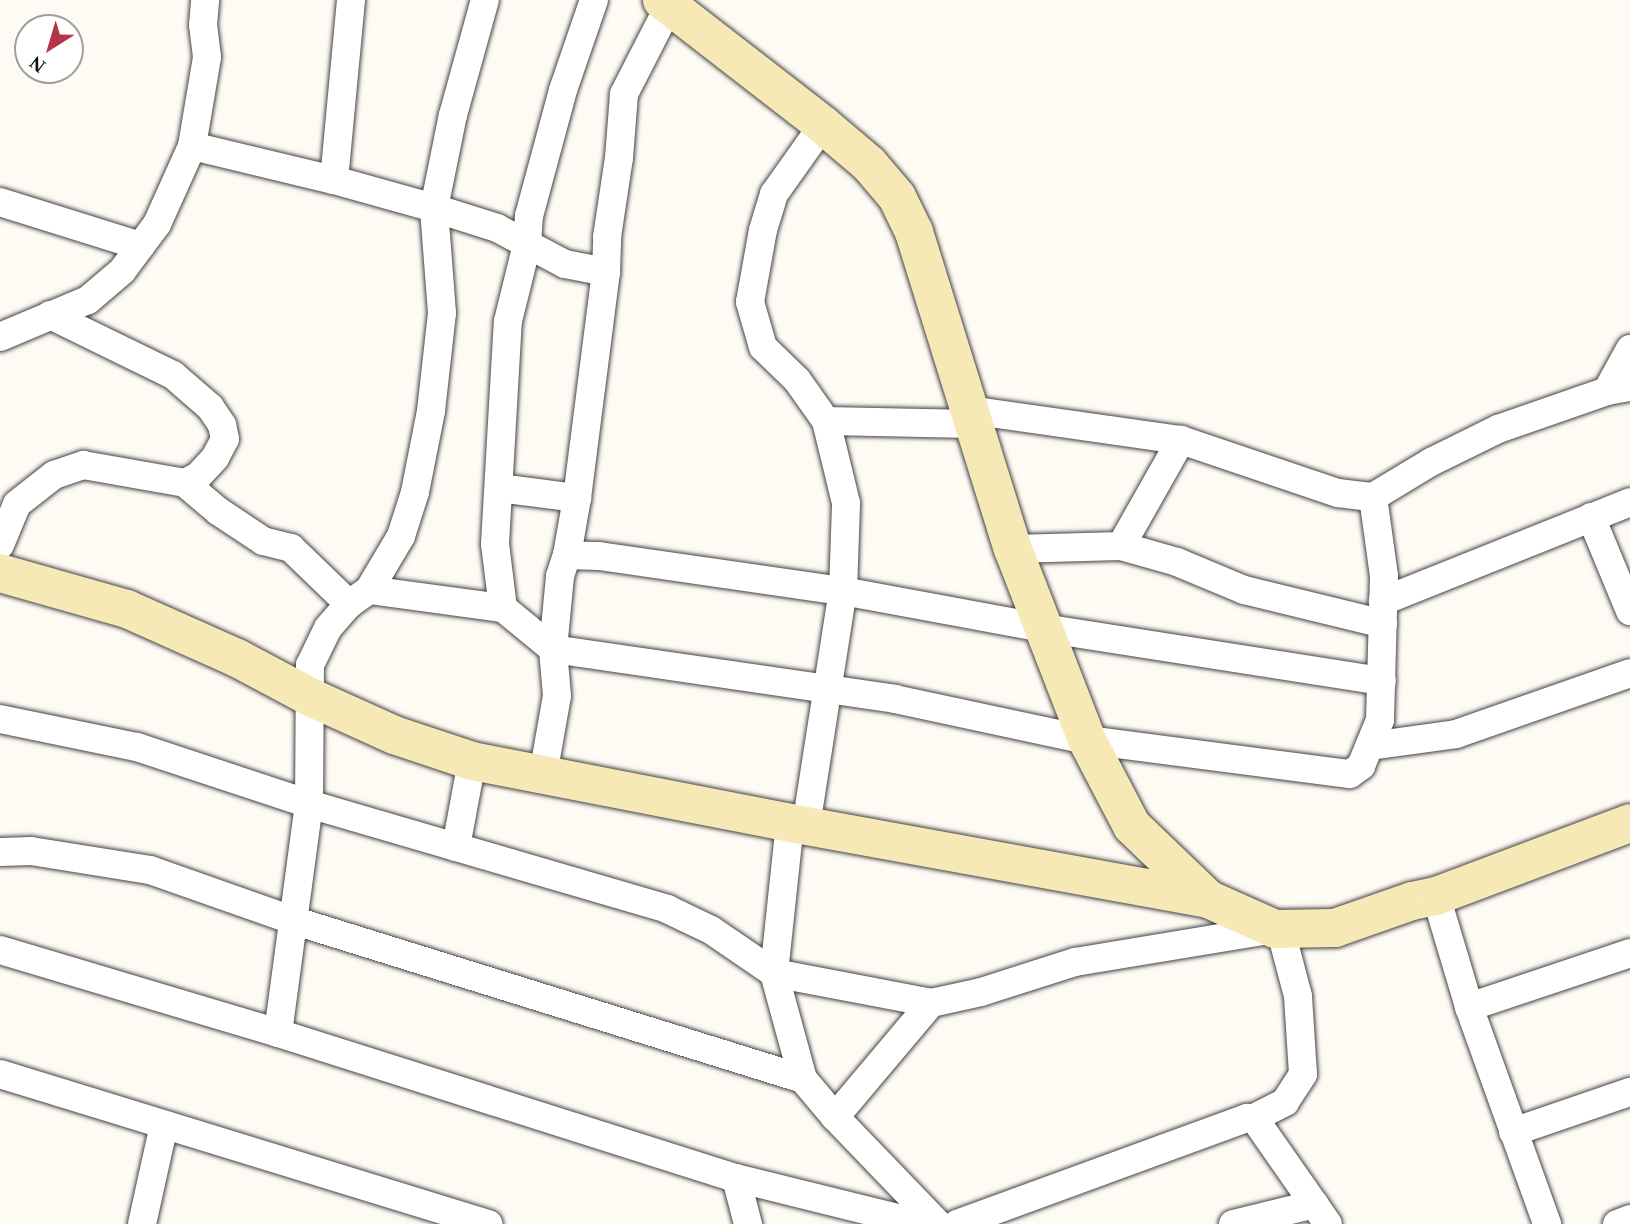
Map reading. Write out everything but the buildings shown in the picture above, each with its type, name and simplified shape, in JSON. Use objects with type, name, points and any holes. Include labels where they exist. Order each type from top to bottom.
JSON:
[{"type":"street","points":[[0,337],[88,300],[122,271],[157,224],[192,146],[207,57],[203,25],[205,0]]},
{"type":"street","points":[[334,180],[351,0]]},
{"type":"street","points":[[278,1033],[309,804],[310,665],[328,628],[359,597],[401,536],[415,492],[431,411],[442,313],[434,208],[453,115],[485,0]]},
{"type":"street","points":[[503,608],[495,544],[508,321],[527,244],[529,216],[594,0]]},
{"type":"street","points":[[543,775],[556,696],[553,649],[559,576],[567,555],[577,498],[606,272],[607,237],[619,158],[624,94],[665,3],[823,125],[869,164],[897,197],[914,232],[1013,549],[1087,740],[1132,826],[1208,899]]},
{"type":"street","points":[[823,125],[774,194],[763,230],[750,302],[763,347],[797,380],[827,421],[846,503],[843,591],[828,689],[798,825],[774,973],[803,1079],[835,1117],[938,1224]]},
{"type":"street","points":[[192,146],[334,180],[434,208],[497,228],[565,264],[606,272]]},
{"type":"street","points":[[0,202],[140,246]]},
{"type":"street","points":[[50,316],[173,375],[210,407],[222,425],[225,439],[215,458],[198,476],[185,483]]},
{"type":"street","points":[[827,421],[971,417],[1181,440],[1338,493],[1373,497],[1431,462],[1498,429],[1618,389],[1630,349]]},
{"type":"street","points":[[1121,546],[1181,440]]},
{"type":"street","points":[[0,545],[17,504],[54,475],[83,465],[185,483],[218,511],[263,541],[291,548],[359,597],[503,608],[553,649],[895,699],[1087,740],[1350,774],[1361,766],[1380,720],[1384,576],[1373,497]]},
{"type":"street","points":[[499,488],[577,498]]},
{"type":"street","points":[[1013,549],[1121,546],[1177,562],[1244,590],[1383,612],[1591,517],[1630,502]]},
{"type":"street","points":[[1591,517],[1630,611]]},
{"type":"street","points":[[567,555],[599,556],[843,591],[1043,628],[1382,681]]},
{"type":"street","points":[[0,573],[127,609],[237,658],[310,697],[394,735],[472,761],[798,825],[1208,899],[1278,929]]},
{"type":"street","points":[[1370,746],[1456,734],[1630,673]]},
{"type":"street","points":[[0,719],[136,747],[309,804],[667,909],[711,930],[774,973],[931,1003],[981,992],[1075,962],[1278,929],[1335,928],[1436,896],[1630,823]]},
{"type":"street","points":[[456,847],[472,761]]},
{"type":"street","points":[[0,852],[31,851],[150,870],[292,920],[803,1079]]},
{"type":"street","points":[[1436,896],[1469,1007],[1546,1224]]},
{"type":"street","points":[[957,1224],[1247,1118],[1254,1118],[1285,1102],[1303,1074],[1298,996],[1278,929]]},
{"type":"street","points":[[0,950],[278,1033],[737,1178],[922,1224]]},
{"type":"street","points":[[1469,1007],[1630,953]]},
{"type":"street","points":[[835,1117],[931,1003]]},
{"type":"street","points":[[0,1074],[488,1224]]},
{"type":"street","points":[[1513,1132],[1630,1093]]},
{"type":"street","points":[[1233,1224],[1322,1214],[1254,1118]]},
{"type":"street","points":[[142,1224],[164,1125]]},
{"type":"street","points":[[737,1178],[748,1224]]},
{"type":"street","points":[[1617,1224],[1630,1219]]}]
